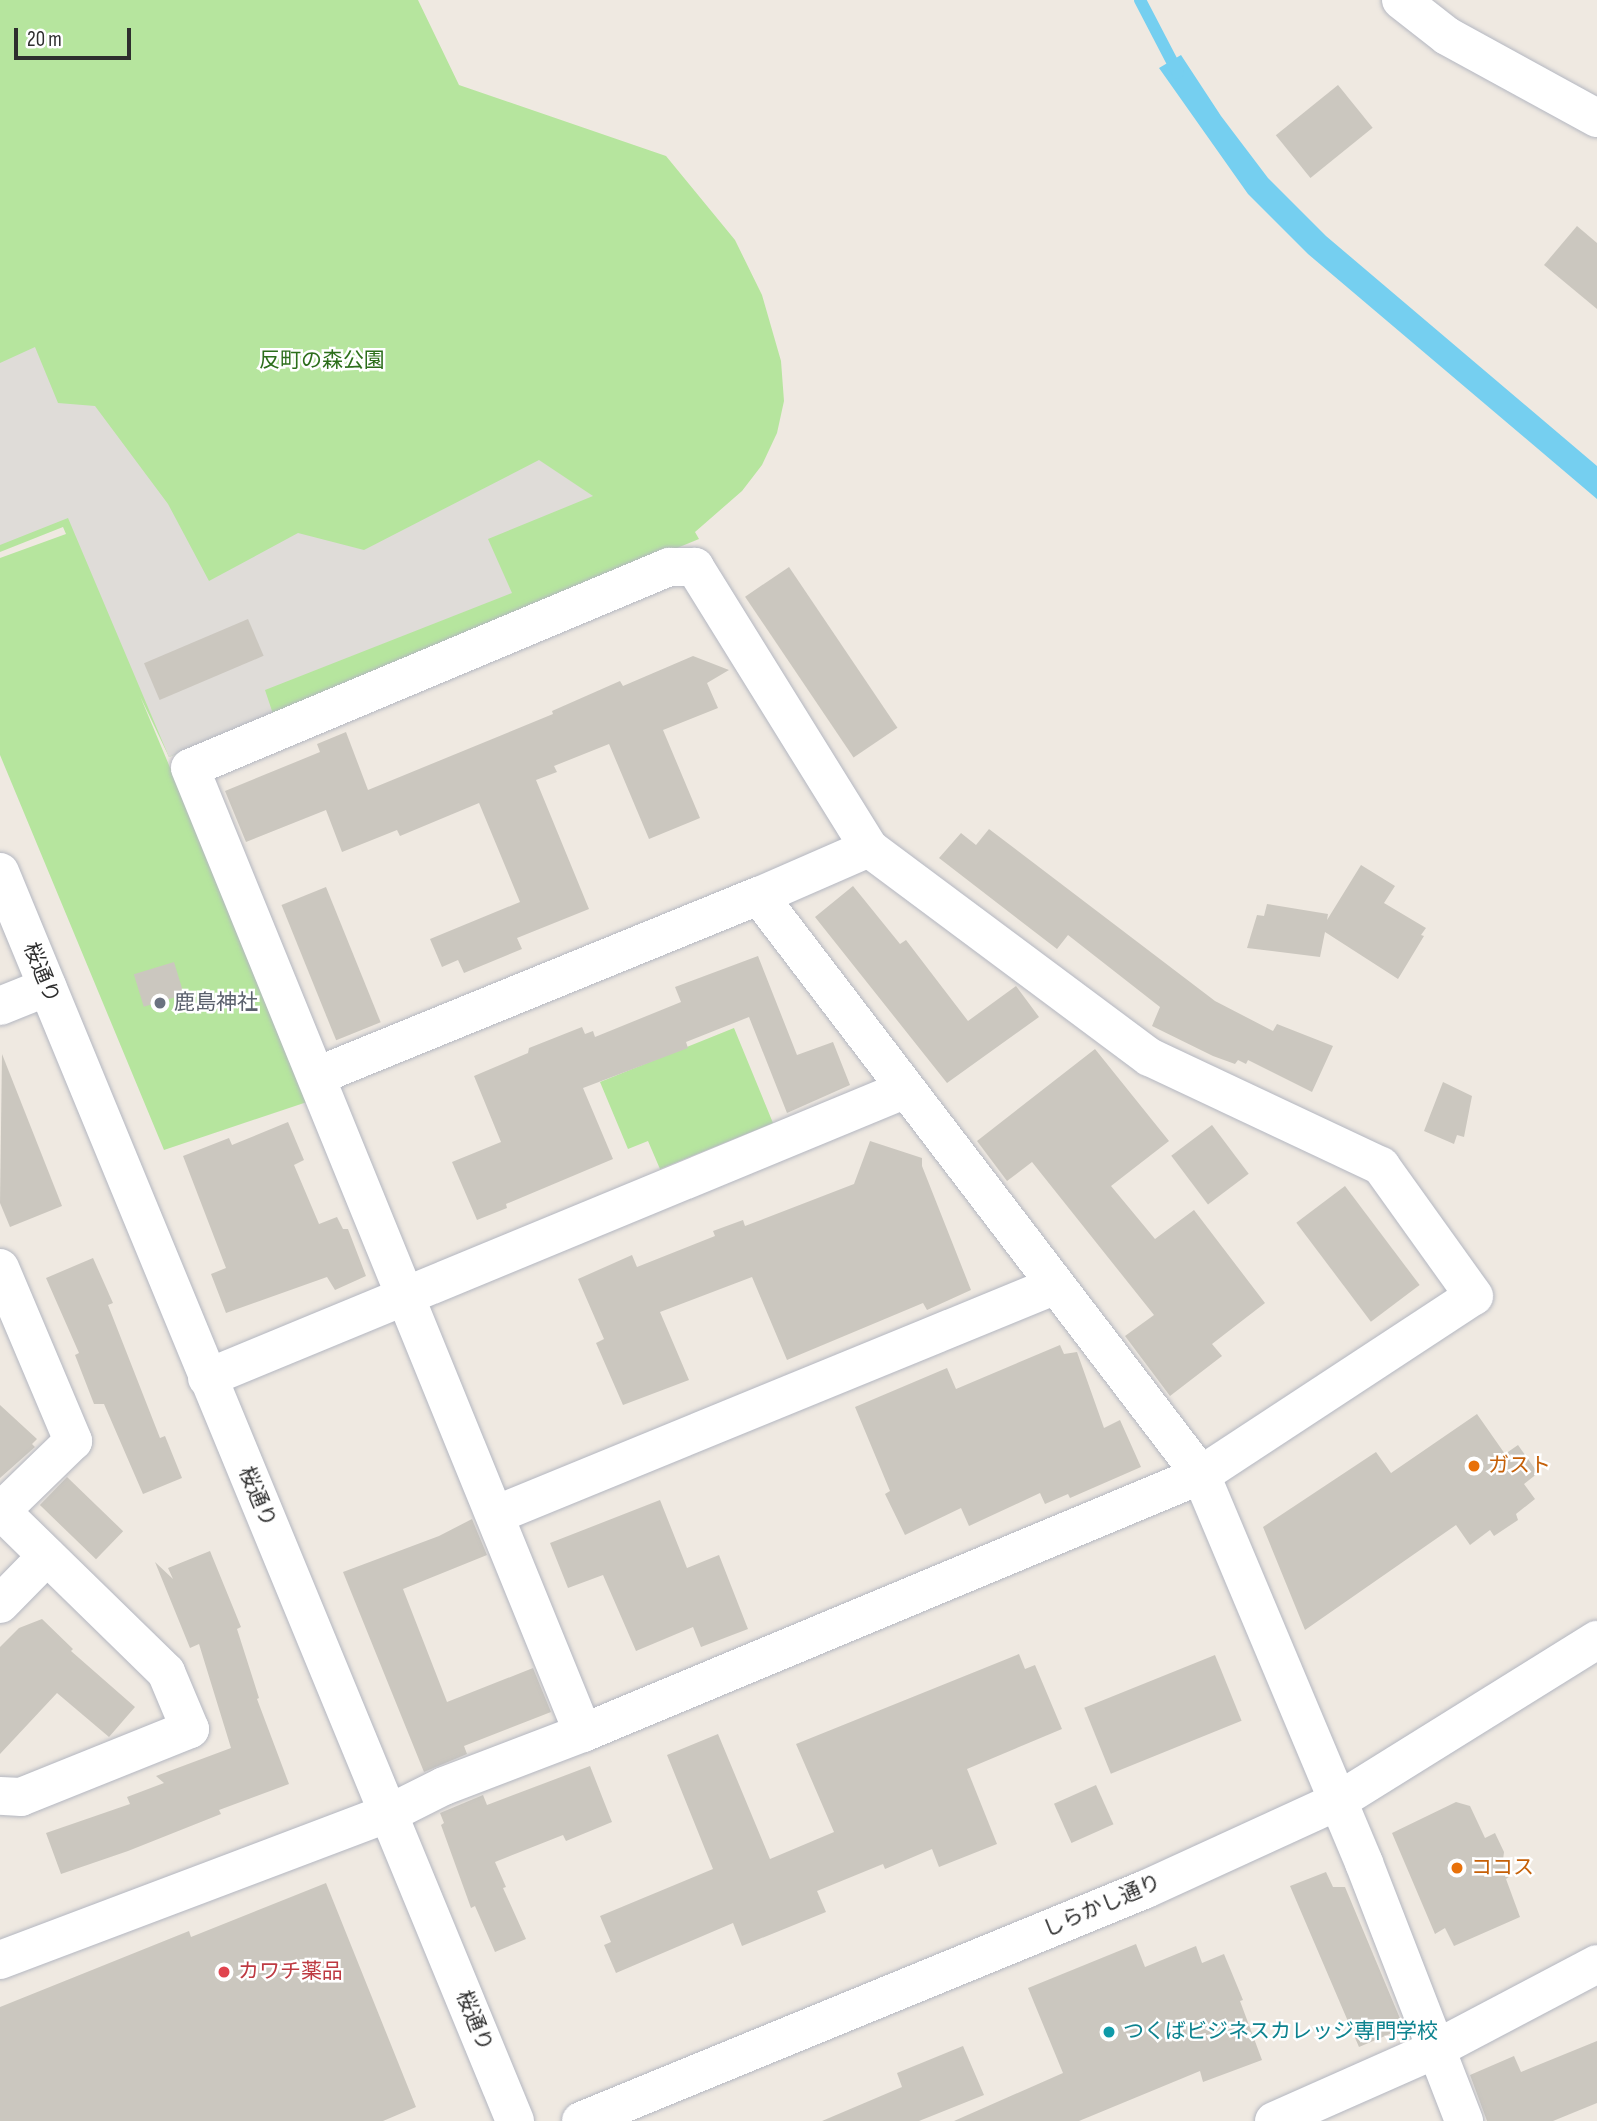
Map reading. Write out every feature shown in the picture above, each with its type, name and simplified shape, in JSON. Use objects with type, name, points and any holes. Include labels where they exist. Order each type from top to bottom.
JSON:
[{"type":"street","points":[[1401,0],[1447,36],[1597,118]]},
{"type":"street","points":[[0,1960],[390,1813],[444,1786],[583,1732],[1201,1475],[1474,1296],[1381,1166],[1149,1057],[869,848],[695,567],[669,567],[190,768],[583,1732]]},
{"type":"street","points":[[317,1076],[759,896],[869,848]]},
{"type":"street","name":"桜通り","points":[[0,872],[515,2121]]},
{"type":"street","points":[[759,896],[1201,1475],[1338,1801],[1464,2121]]},
{"type":"street","points":[[0,1006],[47,987]]},
{"type":"street","points":[[207,1378],[906,1089]]},
{"type":"street","points":[[0,1268],[73,1441],[0,1510],[166,1672],[190,1729],[21,1797],[0,1796]]},
{"type":"street","points":[[495,1515],[1056,1285]]},
{"type":"street","points":[[0,1604],[47,1556]]},
{"type":"street","name":"しらかし通り","points":[[581,2121],[1146,1889],[1338,1801],[1597,1640]]},
{"type":"street","points":[[1274,2121],[1434,2050],[1597,1964]]},
{"type":"green space","name":"反町の森公園","points":[[0,0],[418,0],[459,85],[666,156],[735,240],[762,295],[781,361],[784,401],[777,433],[762,465],[742,491],[695,532],[699,539],[169,757],[140,696],[310,1101],[164,1150],[0,755],[0,558],[66,534],[63,527],[0,552]]},
{"type":"green space","points":[[734,1028],[773,1123],[660,1169],[648,1141],[628,1149],[600,1082]]},
{"type":"shaded area","points":[[35,347],[58,403],[95,406],[168,504],[209,581],[298,533],[364,550],[539,460],[593,496],[488,539],[512,593],[265,690],[273,714],[169,757],[68,518],[0,545],[0,363]]},
{"type":"water","points":[[1181,55],[1221,116],[1268,178],[1326,236],[1597,466],[1597,499],[1308,254],[1248,194],[1159,68]]},
{"type":"building","points":[[1338,85],[1373,128],[1310,178],[1276,135]]},
{"type":"building","points":[[1577,226],[1597,243],[1597,309],[1544,265]]},
{"type":"building","points":[[789,567],[897,728],[854,757],[745,597]]},
{"type":"building","points":[[248,619],[264,656],[160,700],[144,663]]},
{"type":"building","points":[[693,656],[729,670],[707,683],[718,708],[663,730],[700,818],[649,839],[609,744],[554,766],[557,772],[536,780],[589,909],[517,938],[522,949],[464,973],[458,960],[442,967],[430,939],[520,902],[479,803],[400,836],[397,830],[342,852],[326,810],[246,842],[225,791],[320,752],[317,744],[346,732],[368,790],[553,714],[552,711],[620,681],[623,686]]},
{"type":"building","points":[[989,829],[1215,1001],[1273,1031],[1277,1024],[1333,1046],[1312,1092],[1248,1060],[1246,1064],[1238,1060],[1235,1064],[1152,1026],[1160,1007],[1068,935],[1057,949],[939,858],[961,833],[976,845]]},
{"type":"building","points":[[1361,865],[1395,886],[1384,903],[1426,928],[1398,979],[1325,932],[1320,957],[1247,948],[1257,915],[1264,916],[1267,904],[1328,914],[1327,920]]},
{"type":"building","points":[[853,886],[900,944],[906,940],[968,1021],[1016,986],[1039,1017],[947,1083],[815,917]]},
{"type":"building","points":[[326,887],[381,1022],[336,1040],[281,905]]},
{"type":"building","points":[[758,956],[797,1055],[833,1042],[850,1085],[787,1113],[749,1017],[686,1042],[688,1048],[583,1088],[613,1159],[506,1204],[507,1208],[477,1220],[452,1162],[501,1142],[474,1076],[528,1053],[529,1048],[582,1027],[585,1034],[593,1031],[595,1037],[681,1002],[675,987]]},
{"type":"building","points":[[174,962],[184,995],[144,1007],[134,974]]},
{"type":"building","points":[[1095,1049],[1169,1141],[1111,1186],[1155,1239],[1194,1210],[1265,1303],[1212,1344],[1222,1356],[1170,1396],[1125,1336],[1154,1315],[1032,1162],[1007,1181],[977,1141]]},
{"type":"building","points":[[2,1054],[62,1206],[10,1227],[0,1203]]},
{"type":"building","points":[[1443,1082],[1472,1096],[1464,1137],[1457,1135],[1454,1144],[1424,1131]]},
{"type":"building","points":[[288,1122],[304,1160],[294,1165],[319,1224],[337,1217],[343,1229],[348,1229],[366,1276],[335,1290],[327,1277],[226,1313],[211,1274],[226,1268],[183,1156],[229,1138],[232,1145]]},
{"type":"building","points":[[1212,1125],[1249,1174],[1208,1204],[1171,1156]]},
{"type":"building","points":[[870,1141],[922,1158],[922,1166],[971,1290],[927,1310],[923,1303],[787,1360],[752,1277],[660,1312],[689,1380],[623,1405],[596,1343],[604,1339],[578,1279],[632,1255],[637,1267],[715,1236],[713,1231],[743,1220],[745,1226],[854,1184]]},
{"type":"building","points":[[1345,1186],[1420,1285],[1371,1322],[1296,1223]]},
{"type":"building","points":[[93,1258],[113,1303],[108,1305],[160,1438],[165,1436],[182,1478],[143,1494],[104,1404],[94,1404],[75,1355],[79,1353],[46,1278]]},
{"type":"building","points":[[1060,1345],[1064,1354],[1077,1352],[1104,1428],[1120,1420],[1141,1467],[1070,1498],[1068,1494],[1045,1504],[1040,1493],[969,1526],[961,1508],[905,1535],[885,1494],[890,1491],[855,1407],[947,1368],[956,1389]]},
{"type":"building","points":[[0,1405],[37,1439],[32,1444],[35,1447],[0,1478]]},
{"type":"building","points":[[1477,1414],[1505,1454],[1518,1445],[1538,1473],[1524,1484],[1535,1499],[1516,1514],[1518,1520],[1494,1536],[1490,1530],[1470,1545],[1456,1525],[1305,1630],[1263,1527],[1376,1452],[1391,1473]]},
{"type":"building","points":[[67,1477],[123,1531],[96,1559],[40,1505]]},
{"type":"building","points":[[660,1500],[687,1568],[719,1555],[748,1629],[701,1647],[693,1627],[636,1651],[603,1575],[568,1588],[550,1543]]},
{"type":"building","points":[[472,1519],[487,1555],[403,1589],[447,1702],[533,1668],[551,1712],[464,1746],[467,1754],[424,1772],[343,1572],[439,1536]]},
{"type":"building","points":[[210,1551],[241,1627],[237,1629],[259,1698],[257,1699],[289,1784],[219,1810],[221,1814],[128,1851],[61,1874],[46,1833],[130,1804],[127,1797],[164,1783],[156,1776],[231,1748],[199,1644],[190,1648],[155,1562],[173,1579],[168,1568]]},
{"type":"building","points":[[42,1619],[73,1649],[71,1651],[135,1707],[109,1737],[57,1693],[0,1754],[0,1647],[19,1628]]},
{"type":"building","points":[[1019,1654],[1025,1669],[1035,1665],[1062,1729],[967,1769],[997,1844],[939,1867],[932,1849],[885,1869],[883,1864],[817,1891],[826,1912],[742,1946],[733,1923],[616,1973],[604,1945],[611,1942],[600,1916],[713,1869],[667,1755],[718,1734],[770,1859],[834,1832],[796,1744]]},
{"type":"building","points":[[1215,1655],[1242,1721],[1111,1774],[1084,1708]]},
{"type":"building","points":[[590,1766],[612,1822],[566,1841],[563,1835],[495,1862],[506,1887],[503,1888],[526,1939],[495,1952],[475,1906],[471,1908],[441,1825],[444,1823],[440,1813],[483,1795],[487,1805]]},
{"type":"building","points":[[1096,1785],[1113,1824],[1071,1843],[1054,1804]]},
{"type":"building","name":"ココス","points":[[1456,1802],[1470,1806],[1485,1838],[1495,1833],[1504,1852],[1503,1860],[1510,1876],[1506,1879],[1520,1917],[1454,1946],[1445,1928],[1435,1934],[1392,1833]]},
{"type":"building","points":[[1326,1872],[1333,1887],[1345,1887],[1404,2028],[1359,2047],[1290,1886]]},
{"type":"building","name":"カワチ薬品","points":[[326,1883],[416,2107],[383,2121],[0,2121],[0,2007],[189,1931],[191,1937]]},
{"type":"building","points":[[1136,1944],[1145,1967],[1196,1946],[1202,1963],[1224,1954],[1243,2000],[1240,2001],[1262,2060],[1203,2082],[1200,2071],[1079,2121],[954,2121],[1063,2073],[1028,1988]]},
{"type":"building","points":[[1597,2041],[1597,2103],[1553,2121],[1487,2121],[1470,2075],[1514,2056],[1521,2072]]},
{"type":"building","points":[[963,2046],[984,2095],[919,2121],[822,2121],[902,2087],[897,2073]]},
{"type":"waterway","points":[[1140,0],[1178,73]]},
{"type":"place","name":"鹿島神社","points":[[160,1003]]},
{"type":"place","name":"ガスト","points":[[1474,1466]]},
{"type":"place","name":"ココス","points":[[1457,1868]]},
{"type":"place","name":"カワチ薬品","points":[[224,1972]]},
{"type":"place","name":"つくばビジネスカレッジ専門学校","points":[[1109,2032]]}]
